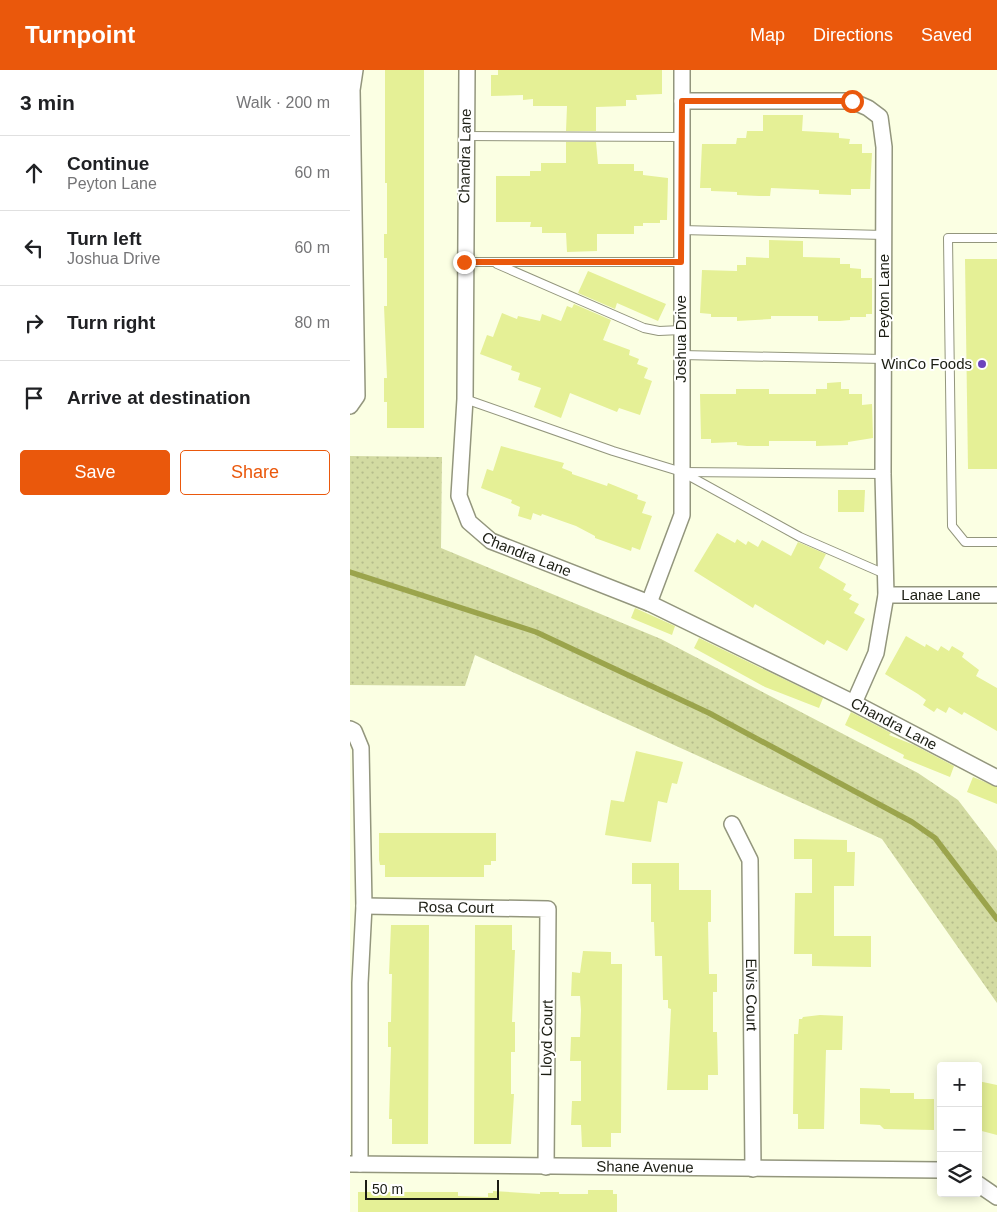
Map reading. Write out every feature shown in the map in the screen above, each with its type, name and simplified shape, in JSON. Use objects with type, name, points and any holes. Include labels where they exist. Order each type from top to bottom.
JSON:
[{"type":"street","points":[[350,406],[357,396],[352,90],[355,70]]},
{"type":"street","name":"Chandra Lane","points":[[466,70],[465,399],[459,496],[469,522],[491,541],[650,602],[854,703],[997,778]]},
{"type":"street","name":"Joshua Drive","points":[[650,602],[682,515],[682,70]]},
{"type":"street","name":"Peyton Lane","points":[[682,101],[852,101],[868,108],[880,117],[884,147],[883,474],[886,595],[876,653],[854,703]]},
{"type":"street","name":"Lanae Lane","points":[[886,595],[997,595]]},
{"type":"street","points":[[350,729],[354,731],[361,748],[364,906],[355,1164]]},
{"type":"street","name":"Elvis Court","points":[[732,824],[750,860],[753,1169]]},
{"type":"street","name":"Rosa Court","points":[[364,906],[548,909]]},
{"type":"street","name":"Lloyd Court","points":[[546,1166],[548,909]]},
{"type":"street","name":"Shane Avenue","points":[[355,1164],[937,1170]]},
{"type":"street","points":[[982,1187],[997,1198]]},
{"type":"lane","points":[[465,136],[682,137]]},
{"type":"lane","points":[[681,230],[884,235]]},
{"type":"lane","points":[[997,238],[948,238],[952,526],[965,542],[997,542]]},
{"type":"lane","points":[[464,262],[681,262]]},
{"type":"lane","points":[[493,262],[644,328],[659,331],[681,330]]},
{"type":"lane","points":[[681,355],[884,359]]},
{"type":"lane","points":[[465,399],[613,451],[682,472],[800,537],[885,574]]},
{"type":"lane","points":[[682,472],[883,474]]},
{"type":"green space","points":[[350,456],[442,457],[441,548],[661,639],[918,773],[958,800],[997,851],[997,1003],[882,839],[475,655],[465,686],[350,685]]},
{"type":"building","points":[[385,70],[424,70],[424,428],[387,428],[387,402],[384,402],[384,378],[387,378],[384,306],[387,306],[387,258],[384,258],[384,234],[387,234]]},
{"type":"building","points":[[498,70],[662,70],[662,94],[636,95],[637,100],[626,100],[626,106],[596,107],[596,131],[566,131],[567,106],[533,106],[533,99],[523,100],[523,95],[491,96],[491,75],[498,75]]},
{"type":"building","points":[[763,115],[803,115],[802,131],[839,133],[839,138],[850,139],[849,144],[862,144],[862,153],[872,153],[870,189],[851,189],[851,195],[819,194],[819,190],[771,188],[770,196],[759,196],[737,195],[737,192],[711,191],[711,188],[700,188],[702,144],[736,144],[737,138],[746,138],[747,131],[763,131]]},
{"type":"building","points":[[566,142],[596,142],[598,164],[634,164],[634,171],[643,171],[643,175],[668,178],[667,220],[660,220],[660,223],[643,223],[643,226],[634,226],[634,234],[597,234],[597,251],[567,252],[566,233],[542,233],[542,227],[530,227],[531,222],[496,222],[496,176],[530,176],[530,171],[541,171],[541,163],[566,163]]},
{"type":"building","points":[[769,240],[803,241],[803,257],[840,258],[840,264],[850,264],[850,268],[861,269],[861,278],[872,278],[872,314],[866,314],[866,317],[850,317],[850,320],[840,321],[818,321],[818,316],[771,316],[771,319],[737,321],[737,317],[711,317],[711,314],[700,313],[702,270],[737,271],[737,265],[746,265],[746,257],[769,258]]},
{"type":"building","name":"WinCo Foods","points":[[965,259],[997,259],[997,469],[968,469]]},
{"type":"building","points":[[588,271],[666,304],[658,321],[617,303],[615,309],[578,293]]},
{"type":"building","points":[[574,304],[611,320],[603,340],[630,350],[629,355],[639,359],[637,364],[648,368],[644,378],[652,381],[640,415],[619,408],[617,412],[570,393],[561,418],[534,407],[541,388],[518,380],[520,373],[511,370],[512,366],[480,354],[487,335],[493,337],[502,313],[517,319],[518,316],[540,321],[542,314],[561,321],[567,306],[572,308]]},
{"type":"building","points":[[841,382],[841,389],[849,389],[849,394],[862,394],[862,405],[872,404],[873,438],[848,442],[848,445],[816,446],[816,441],[769,441],[769,446],[747,446],[737,445],[737,442],[711,443],[711,439],[701,439],[700,394],[736,394],[736,389],[769,389],[769,394],[816,394],[816,389],[827,389],[827,383]]},
{"type":"building","points":[[501,446],[564,463],[562,468],[572,472],[572,474],[607,486],[608,483],[638,495],[637,499],[646,502],[642,513],[652,516],[640,550],[632,547],[631,551],[595,538],[595,536],[576,526],[542,514],[541,516],[533,513],[531,520],[518,516],[520,507],[511,503],[512,500],[481,488],[487,469],[493,471]]},
{"type":"building","points":[[838,490],[865,490],[864,512],[838,512]]},
{"type":"building","points":[[717,533],[735,543],[737,539],[746,545],[748,541],[758,547],[762,540],[791,556],[798,542],[826,554],[819,568],[846,584],[843,590],[852,595],[849,599],[859,604],[854,613],[865,619],[847,651],[827,640],[824,645],[755,604],[753,608],[694,571]]},
{"type":"building","points":[[635,608],[675,626],[672,635],[631,618]]},
{"type":"building","points":[[906,636],[925,647],[926,644],[938,651],[941,646],[949,651],[952,646],[964,653],[962,657],[979,670],[976,676],[997,688],[997,731],[964,712],[962,715],[949,707],[946,713],[937,708],[934,712],[923,705],[926,700],[885,674]]},
{"type":"building","points":[[699,638],[823,698],[819,708],[765,687],[694,648]]},
{"type":"building","points":[[851,712],[891,733],[889,735],[914,745],[954,766],[950,777],[903,758],[904,755],[845,725]]},
{"type":"building","points":[[636,751],[683,762],[677,784],[672,783],[667,803],[658,801],[651,842],[605,835],[611,800],[624,802]]},
{"type":"building","points":[[973,777],[997,787],[997,804],[967,792]]},
{"type":"building","points":[[379,833],[496,833],[496,861],[491,861],[491,865],[484,865],[484,877],[385,877],[385,865],[380,865],[379,860]]},
{"type":"building","points":[[794,839],[847,840],[847,852],[855,852],[854,886],[834,886],[834,936],[871,936],[871,967],[812,966],[812,954],[794,954],[795,893],[812,893],[812,859],[794,859]]},
{"type":"building","points":[[632,863],[679,863],[679,890],[711,890],[711,922],[708,922],[709,974],[717,974],[717,992],[713,992],[713,1032],[717,1032],[718,1075],[708,1075],[708,1090],[667,1090],[671,1009],[668,1008],[668,1000],[663,1000],[662,956],[655,956],[654,922],[651,922],[651,884],[632,884]]},
{"type":"building","points":[[391,925],[429,925],[428,1144],[392,1144],[392,1119],[389,1119],[391,1047],[388,1047],[388,1022],[391,1022],[392,974],[389,974]]},
{"type":"building","points":[[475,925],[512,925],[512,950],[515,950],[512,1022],[515,1022],[515,1052],[511,1052],[511,1094],[514,1094],[511,1144],[474,1144]]},
{"type":"building","points":[[583,951],[611,952],[611,964],[622,964],[621,1133],[611,1133],[611,1147],[582,1147],[581,1125],[571,1125],[572,1101],[581,1101],[581,1061],[570,1061],[571,1037],[580,1037],[581,1010],[580,996],[571,996],[572,972],[580,973]]},
{"type":"building","points":[[820,1015],[843,1016],[842,1050],[826,1050],[824,1129],[798,1129],[798,1114],[793,1114],[794,1034],[798,1034],[799,1019]]},
{"type":"building","points":[[982,1082],[997,1085],[997,1135],[982,1131]]},
{"type":"building","points":[[860,1088],[890,1089],[890,1093],[914,1093],[914,1099],[934,1099],[934,1130],[884,1129],[880,1125],[860,1124]]},
{"type":"building","points":[[588,1190],[613,1190],[613,1194],[617,1194],[617,1212],[358,1212],[358,1192],[458,1192],[458,1196],[488,1197],[488,1193],[493,1193],[493,1191],[540,1194],[540,1192],[559,1192],[559,1194],[588,1194]]},
{"type":"waterway","points":[[350,572],[536,632],[709,713],[912,822],[935,838],[997,919]]},
{"type":"place","name":"WinCo Foods","points":[[982,364]]},
{"type":"route","points":[[464,262],[681,262],[682,101],[852,101]]}]
